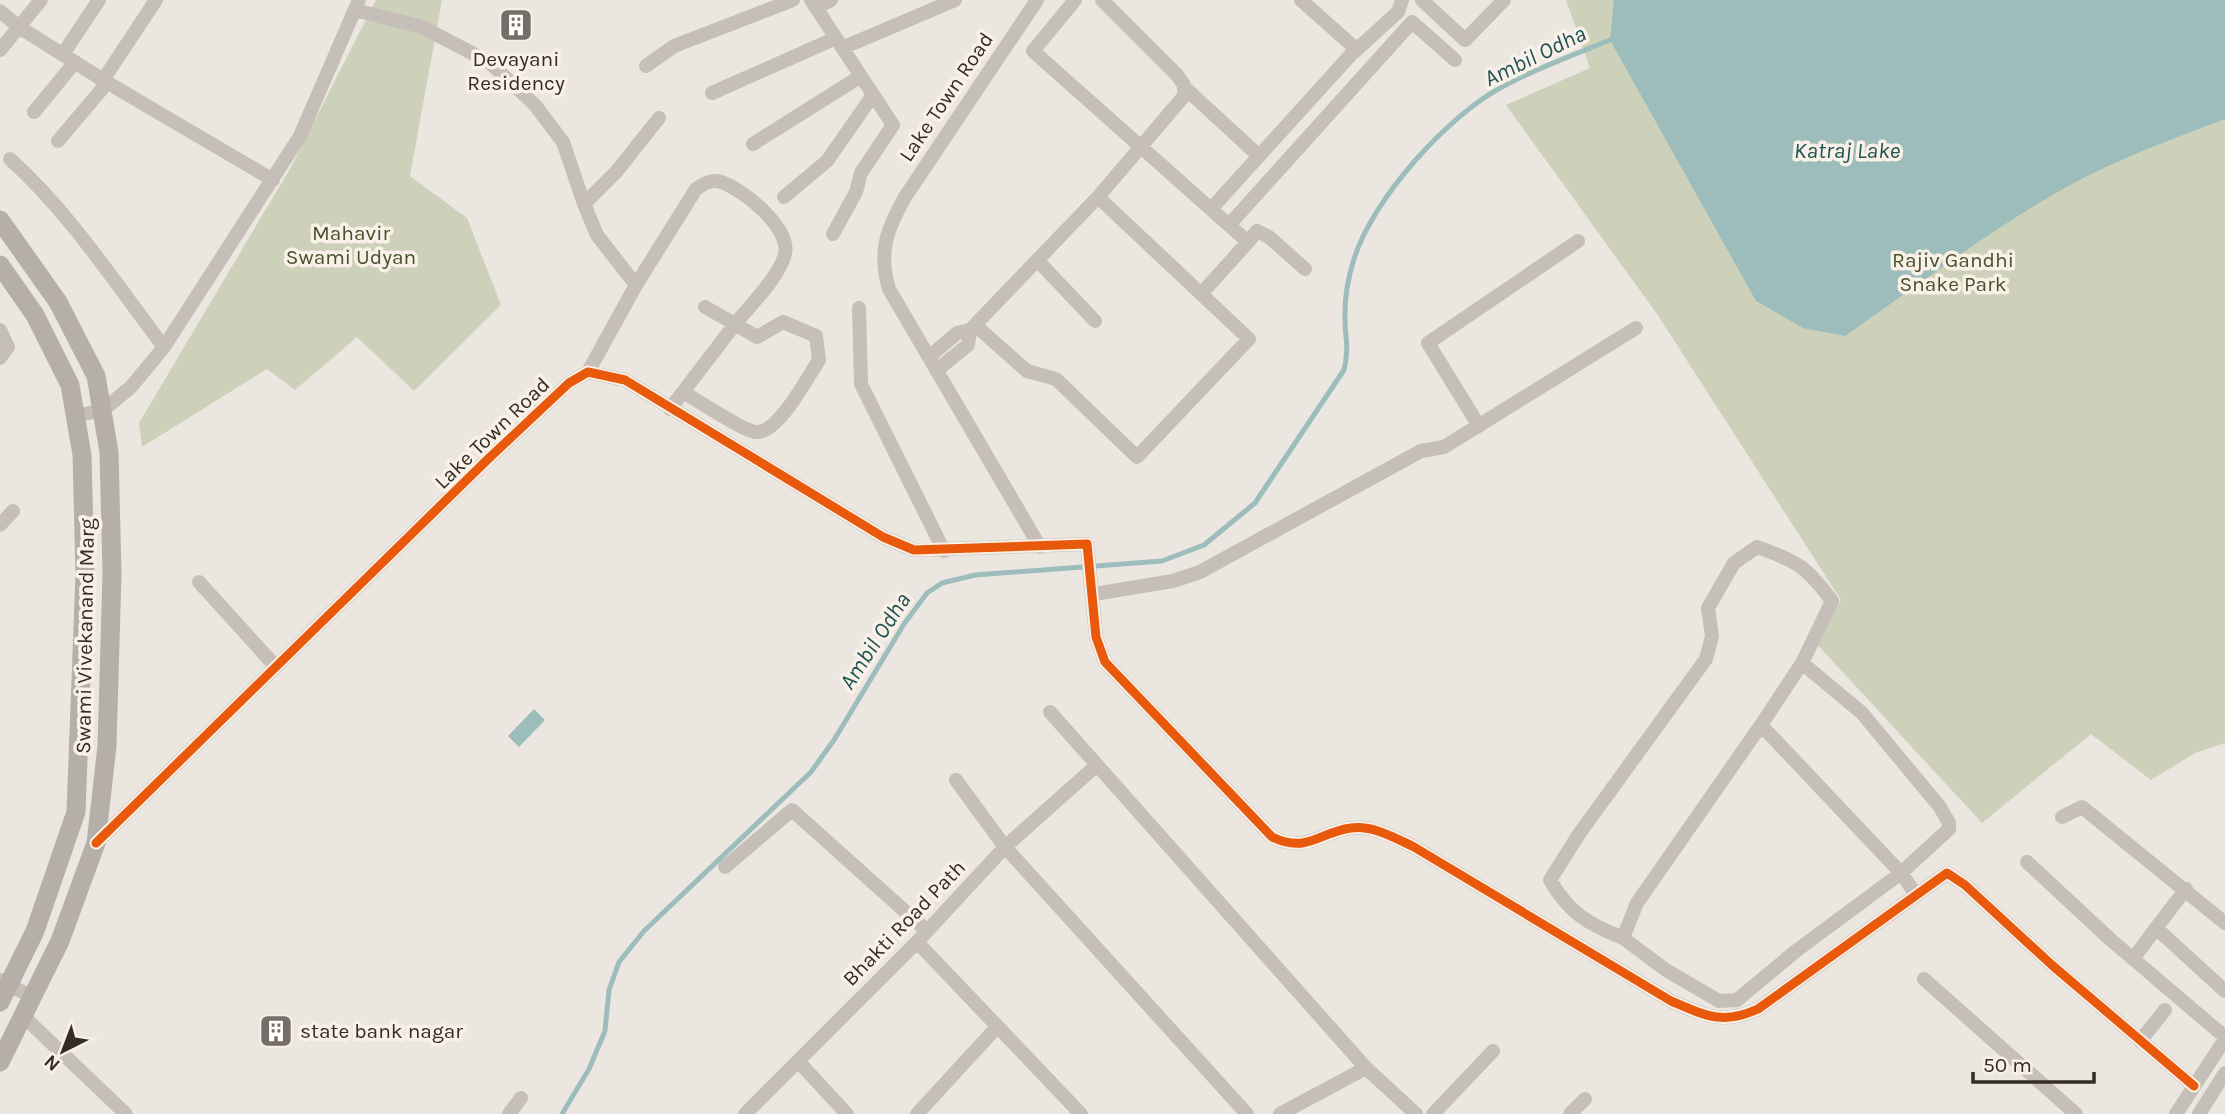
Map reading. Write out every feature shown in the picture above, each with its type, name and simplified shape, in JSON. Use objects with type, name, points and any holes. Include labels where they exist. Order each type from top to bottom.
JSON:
[{"type":"main road","name":"Swami Vivekanand Marg","points":[[0,220],[58,302],[96,376],[109,452],[112,574],[107,746],[96,843],[60,941],[0,1062]]},
{"type":"main road","name":"Swami Vivekanand Marg","points":[[0,265],[35,316],[70,384],[82,455],[85,574],[76,812],[35,931],[3,989]]},
{"type":"street","points":[[0,50],[41,0]]},
{"type":"street","points":[[34,112],[69,58],[100,0]]},
{"type":"street","points":[[58,141],[102,89],[103,80],[156,0]]},
{"type":"street","points":[[646,66],[674,46],[793,0]]},
{"type":"street","points":[[831,0],[813,4],[893,125],[861,173],[856,192],[833,234]]},
{"type":"street","points":[[712,93],[954,0]]},
{"type":"street","name":"Lake Town Road","points":[[1037,0],[944,135],[887,228],[883,251],[889,289],[1040,547]]},
{"type":"street","points":[[1075,0],[1033,51],[1248,242]]},
{"type":"street","points":[[1102,0],[1177,75],[1184,87],[1259,156]]},
{"type":"street","points":[[1301,0],[1356,49],[1354,52]]},
{"type":"street","points":[[1211,209],[1354,52],[1398,12],[1402,0]]},
{"type":"street","points":[[1422,0],[1465,40],[1504,0]]},
{"type":"street","points":[[75,416],[103,410],[131,387],[164,346],[300,136],[357,5],[422,27],[489,62],[535,105],[563,142],[597,235],[636,285]]},
{"type":"street","points":[[0,11],[19,27],[103,80],[273,180]]},
{"type":"street","points":[[1229,225],[1412,22],[1455,60]]},
{"type":"street","points":[[753,144],[861,76]]},
{"type":"street","points":[[937,370],[968,345],[972,328],[1098,197],[1178,107],[1184,96],[1184,87]]},
{"type":"street","points":[[784,197],[827,161],[873,95]]},
{"type":"street","points":[[584,204],[617,171],[659,118]]},
{"type":"street","points":[[10,159],[35,182],[83,239],[164,346]]},
{"type":"street","points":[[670,409],[779,267],[785,254],[785,239],[775,222],[743,194],[719,181],[706,182],[696,189],[636,285],[588,372],[625,380],[670,409],[883,537],[914,550],[1087,544],[1093,579],[1096,637],[1105,662],[1272,837],[1289,845],[1314,842],[1351,828],[1377,831],[1414,847],[1671,1001],[1707,1017],[1735,1019],[1758,1009],[1947,873],[1965,885],[2053,966],[2194,1086]]},
{"type":"street","points":[[972,328],[1027,371],[1056,379],[1137,457],[1249,339],[1098,197]]},
{"type":"street","points":[[1201,293],[1257,231],[1269,237],[1305,269]]},
{"type":"street","points":[[1479,426],[1428,343],[1578,242]]},
{"type":"street","points":[[1038,261],[1095,321]]},
{"type":"street","points":[[683,392],[754,432],[768,430],[777,422],[819,360],[816,336],[783,322],[757,337],[705,307]]},
{"type":"street","points":[[859,308],[861,384],[944,551]]},
{"type":"street","points":[[929,356],[959,331],[972,328]]},
{"type":"street","points":[[1094,594],[1173,581],[1200,572],[1421,451],[1444,447],[1636,328]]},
{"type":"street","points":[[0,330],[8,347],[0,358]]},
{"type":"street","name":"Lake Town Road","points":[[96,843],[522,427],[569,383],[588,372]]},
{"type":"street","points":[[0,525],[13,511]]},
{"type":"street","points":[[1623,938],[1637,904],[1801,663],[1832,601],[1812,573],[1788,557],[1757,547],[1734,563],[1708,608],[1713,636],[1706,659],[1579,834],[1550,880],[1563,904],[1594,927],[1623,938],[1666,970],[1719,1000],[1737,1000],[1796,951],[1901,873],[1937,843],[1949,829],[1949,822],[1922,783],[1862,713],[1801,663]]},
{"type":"street","points":[[199,582],[276,667]]},
{"type":"street","points":[[1050,712],[1366,1068],[1416,1114]]},
{"type":"street","points":[[1761,725],[1901,873],[1916,893]]},
{"type":"street","name":"Bhakti Road Path","points":[[745,1114],[922,937],[1004,847],[1097,765]]},
{"type":"street","points":[[956,780],[1004,847],[1247,1114]]},
{"type":"street","points":[[2062,817],[2082,807],[2225,923]]},
{"type":"street","points":[[725,867],[792,810],[922,937],[997,1027],[1081,1114]]},
{"type":"street","points":[[2027,862],[2225,1038],[2176,1114]]},
{"type":"street","points":[[2133,959],[2186,889]]},
{"type":"street","points":[[2156,928],[2225,991]]},
{"type":"street","points":[[1924,979],[2076,1114]]},
{"type":"street","points":[[3,989],[32,997]]},
{"type":"street","points":[[2140,1041],[2165,1010]]},
{"type":"street","points":[[23,1016],[127,1114]]},
{"type":"street","points":[[917,1114],[997,1027]]},
{"type":"street","points":[[1433,1114],[1493,1051]]},
{"type":"street","points":[[798,1061],[847,1114]]},
{"type":"street","points":[[1280,1114],[1366,1068]]},
{"type":"street","points":[[2199,1114],[2225,1073]]},
{"type":"street","points":[[509,1114],[521,1098]]},
{"type":"street","points":[[1570,1114],[1584,1099]]},
{"type":"green space","name":"Mahavir Swami Udyan","points":[[376,0],[442,0],[410,176],[467,218],[501,305],[414,391],[357,337],[295,390],[267,369],[142,447],[139,423],[291,167]]},
{"type":"green space","name":"Rajiv Gandhi Snake Park","points":[[1566,0],[2225,0],[2225,743],[2195,753],[2151,780],[2091,734],[1982,823],[1813,640],[1841,600],[1657,314],[1506,105],[1590,68]]},
{"type":"water","name":"Katraj Lake","points":[[1614,0],[2225,0],[2225,119],[2122,160],[2063,189],[1980,241],[1845,336],[1803,328],[1756,301],[1610,40]]},
{"type":"water","points":[[534,709],[545,720],[519,747],[508,736]]},
{"type":"waterway","name":"Ambil Odha","points":[[562,1114],[589,1069],[605,1031],[609,990],[619,962],[644,931],[811,772],[834,740],[904,624],[927,593],[942,583],[975,575],[1162,561],[1204,545],[1255,503],[1344,370],[1347,354],[1346,299],[1352,265],[1363,236],[1394,186],[1436,139],[1481,100],[1528,74],[1610,40]]},
{"type":"cycle path","points":[[96,843],[486,461],[569,383],[588,372],[625,380],[883,537],[914,550],[1087,544],[1096,637],[1105,662],[1272,837],[1284,842],[1304,843],[1351,828],[1367,828],[1384,833],[1414,847],[1671,1001],[1714,1017],[1734,1017],[1758,1009],[1947,873],[1965,885],[2053,966],[2194,1086]]},
{"type":"place","name":"Devayani Residency","points":[[516,25]]},
{"type":"place","name":"state bank nagar","points":[[276,1031]]}]
